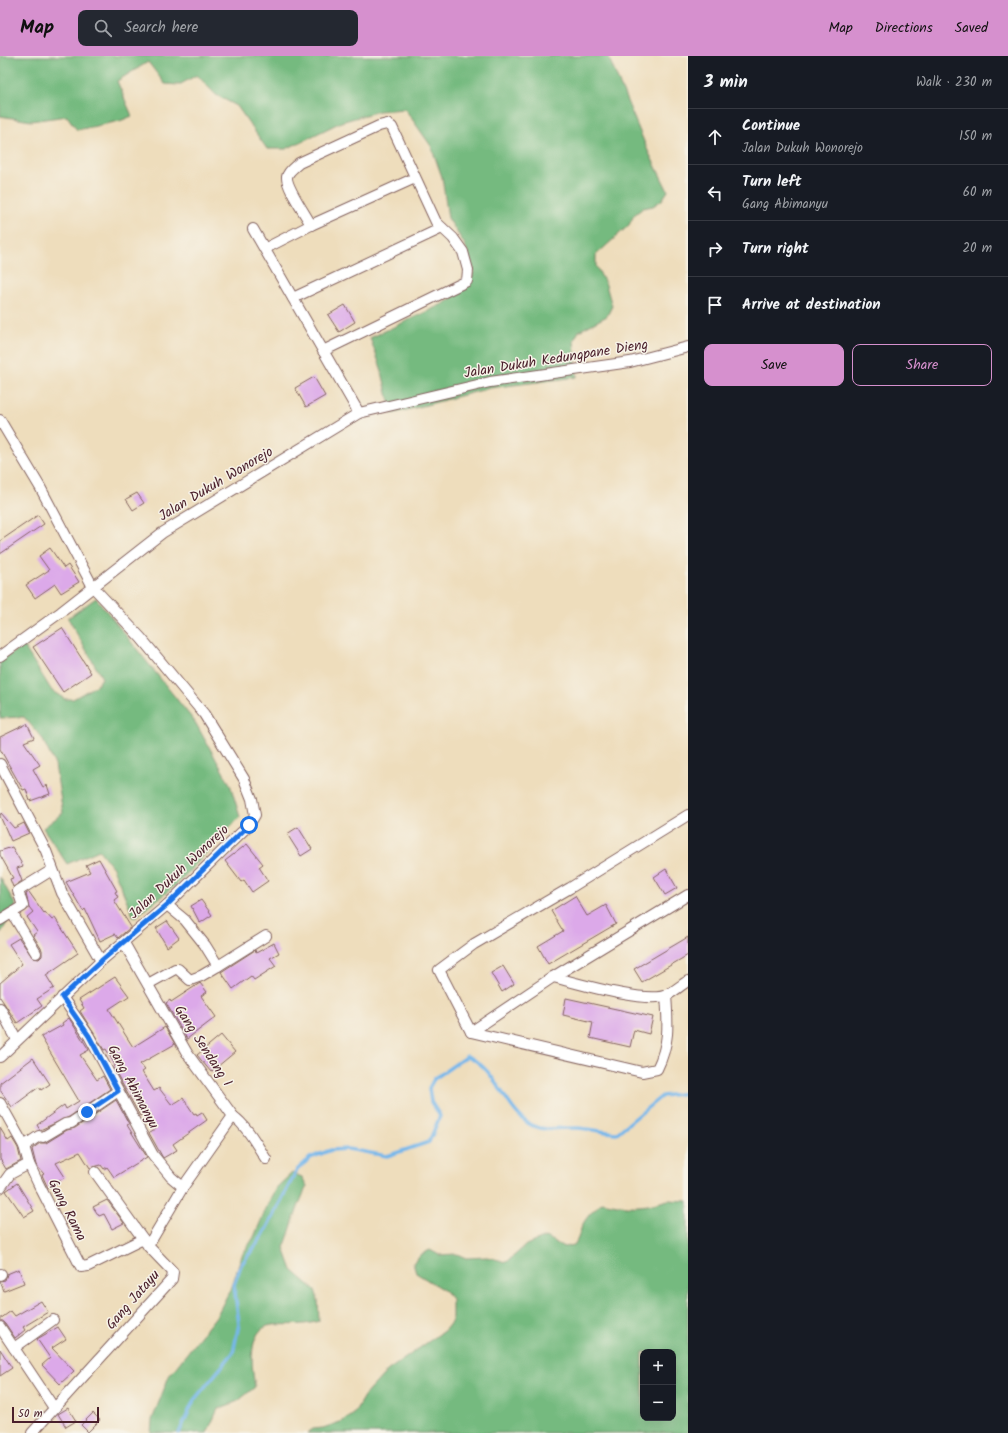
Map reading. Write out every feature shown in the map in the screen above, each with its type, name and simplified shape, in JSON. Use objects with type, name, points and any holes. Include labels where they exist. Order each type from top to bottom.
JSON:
[{"type":"street","points":[[311,225],[289,186],[287,178],[289,172],[299,163],[379,126],[387,124],[392,127],[436,222],[453,238],[463,252],[468,270],[467,281],[323,351]]},
{"type":"street","points":[[266,248],[311,225],[415,178]]},
{"type":"street","points":[[293,298],[442,228]]},
{"type":"street","points":[[253,229],[266,248],[359,413]]},
{"type":"street","name":"Jalan Dukuh Kedungpane Dieng","points":[[359,413],[490,382],[636,361],[688,347]]},
{"type":"street","name":"Jalan Dukuh Wonorejo","points":[[0,656],[93,587],[162,533],[359,413]]},
{"type":"street","points":[[0,420],[40,487],[93,587]]},
{"type":"street","name":"Jalan Dukuh Wonorejo","points":[[0,1057],[101,961],[167,905],[249,825],[255,815],[252,799],[244,778],[204,714],[141,638],[93,587]]},
{"type":"street","points":[[0,764],[46,852],[62,893],[101,961]]},
{"type":"street","points":[[666,995],[669,1032],[663,1057],[657,1069],[642,1072],[471,1032],[439,970],[474,944],[570,888],[688,815]]},
{"type":"street","points":[[0,920],[23,906],[18,891],[52,870]]},
{"type":"street","points":[[471,1032],[553,977],[688,895]]},
{"type":"street","points":[[167,905],[185,920],[205,945],[218,966]]},
{"type":"street","points":[[12,913],[36,953]]},
{"type":"street","points":[[148,984],[175,969],[178,969],[190,980],[201,976],[266,936]]},
{"type":"street","name":"Gang Sendang I","points":[[124,943],[187,1053],[232,1116],[246,1128],[266,1160]]},
{"type":"street","points":[[553,977],[622,993],[649,997],[666,995],[688,981]]},
{"type":"street","name":"Gang Abimanyu","points":[[62,997],[89,1036],[153,1155],[171,1177],[183,1186]]},
{"type":"street","points":[[0,1008],[18,1040]]},
{"type":"street","points":[[24,1146],[39,1136],[43,1138],[65,1124],[72,1123],[118,1091]]},
{"type":"street","name":"Gang Rama","points":[[0,1103],[24,1146],[29,1164],[81,1267],[88,1266],[145,1242]]},
{"type":"street","points":[[95,1172],[145,1242],[232,1116]]},
{"type":"street","points":[[3,1184],[10,1174],[29,1164]]},
{"type":"street","name":"Gang Jatayu","points":[[32,1433],[172,1279],[173,1272],[145,1242]]},
{"type":"street","points":[[14,1348],[53,1320]]},
{"type":"street","points":[[0,1327],[54,1408]]},
{"type":"green space","points":[[0,56],[608,56],[648,151],[668,191],[662,200],[653,206],[643,208],[634,215],[629,225],[596,255],[596,266],[606,285],[612,306],[607,316],[579,331],[574,340],[577,377],[490,388],[392,414],[381,368],[370,338],[445,303],[469,285],[474,271],[465,245],[448,218],[442,177],[431,146],[405,109],[379,111],[341,122],[286,149],[267,149],[237,106],[216,95],[197,75],[179,85],[165,84],[148,62],[117,81],[132,116],[120,121],[77,130],[67,116],[31,121],[0,116]]},
{"type":"green space","points":[[96,598],[195,722],[230,784],[240,817],[176,885],[134,918],[113,868],[99,850],[67,864],[43,828],[63,813],[55,765],[42,738],[24,717],[0,718],[0,662],[23,645],[52,691],[65,699],[73,699],[97,685],[102,678],[68,618]]},
{"type":"green space","points":[[0,877],[16,906],[0,935]]},
{"type":"green space","points":[[292,1173],[302,1177],[307,1186],[297,1209],[284,1248],[292,1270],[315,1290],[318,1300],[319,1321],[302,1324],[272,1325],[264,1328],[258,1334],[254,1341],[252,1361],[255,1387],[238,1401],[218,1409],[207,1433],[151,1433],[152,1420],[169,1376],[217,1315],[232,1286],[242,1255],[254,1237],[271,1197],[276,1188]]},
{"type":"green space","points":[[668,1200],[688,1201],[688,1433],[307,1433],[313,1429],[323,1428],[343,1421],[353,1415],[364,1396],[387,1371],[445,1330],[452,1321],[452,1299],[445,1291],[416,1273],[413,1263],[420,1255],[430,1250],[439,1255],[457,1254],[466,1258],[487,1257],[507,1262],[526,1245],[545,1237],[564,1247],[574,1245],[585,1221],[602,1202],[628,1206],[642,1206]]},
{"type":"building","points":[[345,305],[355,322],[339,332],[328,315]]},
{"type":"building","points":[[314,377],[325,396],[306,407],[295,388]]},
{"type":"building","points":[[137,493],[144,503],[133,510],[126,499]]},
{"type":"building","points":[[38,515],[44,524],[0,554],[0,541]]},
{"type":"building","points":[[50,548],[64,568],[68,565],[79,582],[61,593],[55,584],[35,598],[26,585],[49,570],[39,556]]},
{"type":"building","points":[[62,628],[91,673],[63,692],[33,647]]},
{"type":"building","points":[[27,724],[34,738],[24,742],[40,765],[33,769],[43,787],[47,785],[50,794],[30,801],[26,789],[23,790],[0,749],[0,737]]},
{"type":"building","points":[[1,813],[14,828],[24,823],[29,833],[11,841],[0,816]]},
{"type":"building","points":[[298,827],[312,849],[301,856],[287,834]]},
{"type":"building","points":[[247,844],[263,864],[259,867],[268,881],[252,892],[244,880],[241,882],[225,861]]},
{"type":"building","points":[[12,847],[23,866],[17,868],[22,881],[13,887],[10,879],[13,878],[0,855],[0,851]]},
{"type":"building","points":[[99,859],[117,891],[115,892],[118,897],[114,900],[131,927],[118,938],[115,934],[100,941],[85,909],[83,911],[66,882],[90,872],[86,865]]},
{"type":"building","points":[[666,869],[677,888],[665,895],[654,877]]},
{"type":"building","points":[[29,892],[44,913],[45,912],[52,920],[55,918],[78,953],[46,975],[54,988],[37,999],[42,1006],[17,1023],[0,997],[0,983],[22,964],[9,944],[19,938],[33,958],[39,959],[42,956],[42,950],[33,935],[37,932],[27,917],[33,912],[29,907],[26,894]]},
{"type":"building","points":[[575,896],[587,916],[606,905],[616,924],[548,964],[538,946],[563,931],[551,911]]},
{"type":"building","points":[[201,900],[212,915],[200,923],[191,906]]},
{"type":"building","points":[[167,921],[179,938],[167,947],[156,928]]},
{"type":"building","points":[[688,937],[688,955],[642,982],[634,969]]},
{"type":"building","points":[[274,943],[279,953],[270,958],[276,966],[254,980],[251,976],[233,989],[221,972],[255,950],[256,953]]},
{"type":"building","points":[[503,966],[514,984],[502,992],[491,973]]},
{"type":"building","points":[[115,977],[129,996],[109,1009],[133,1047],[165,1027],[175,1044],[140,1064],[145,1070],[142,1072],[154,1091],[159,1088],[172,1105],[183,1098],[194,1114],[196,1113],[197,1115],[202,1112],[207,1120],[173,1144],[177,1150],[163,1158],[149,1133],[156,1129],[144,1113],[140,1116],[114,1069],[115,1065],[106,1049],[104,1050],[80,1011],[84,1008],[79,1000]]},
{"type":"building","points":[[200,983],[207,992],[201,996],[216,1017],[187,1039],[166,1003],[170,1000],[171,1002]]},
{"type":"building","points":[[566,998],[653,1017],[649,1034],[634,1030],[630,1047],[590,1038],[593,1022],[563,1015]]},
{"type":"building","points":[[69,1018],[89,1050],[80,1055],[97,1080],[103,1076],[110,1089],[69,1117],[40,1130],[37,1125],[64,1105],[66,1109],[79,1101],[41,1037],[63,1025],[62,1023]]},
{"type":"building","points":[[221,1035],[235,1052],[211,1072],[197,1055]]},
{"type":"building","points":[[33,1058],[50,1084],[41,1090],[39,1087],[12,1107],[0,1090],[0,1083]]},
{"type":"building","points":[[116,1100],[129,1124],[127,1125],[147,1157],[114,1177],[107,1167],[104,1169],[101,1165],[90,1168],[80,1152],[56,1163],[65,1177],[48,1188],[42,1175],[44,1174],[36,1165],[32,1149],[40,1143],[46,1143],[67,1130],[75,1128]]},
{"type":"building","points":[[0,1128],[8,1141],[12,1138],[18,1148],[21,1161],[6,1169],[0,1159]]},
{"type":"building","points":[[17,1183],[34,1211],[24,1217],[6,1191]]},
{"type":"building","points":[[107,1200],[124,1223],[112,1229],[104,1214],[99,1216],[93,1207]]},
{"type":"building","points":[[19,1269],[24,1283],[4,1291],[0,1281],[5,1280],[7,1274]]},
{"type":"building","points":[[41,1301],[48,1312],[23,1327],[25,1330],[15,1338],[5,1323],[0,1319],[11,1311],[15,1316]]},
{"type":"building","points":[[58,1327],[66,1339],[52,1348],[74,1371],[60,1384],[42,1365],[50,1358],[37,1339]]},
{"type":"building","points":[[0,1349],[12,1368],[0,1376]]},
{"type":"building","points":[[68,1408],[76,1421],[66,1427],[58,1414]]},
{"type":"building","points":[[93,1413],[100,1420],[88,1432],[81,1425]]},
{"type":"waterway","points":[[179,1433],[194,1400],[233,1353],[239,1324],[234,1285],[241,1265],[262,1237],[297,1170],[310,1158],[331,1150],[348,1149],[387,1156],[429,1142],[440,1116],[431,1102],[429,1088],[434,1079],[467,1056],[478,1062],[486,1070],[522,1119],[536,1127],[554,1129],[577,1128],[617,1133],[662,1096],[688,1093]]},
{"type":"route","points":[[87,1112],[118,1091],[89,1036],[62,997],[101,961],[167,905],[249,825]]}]
